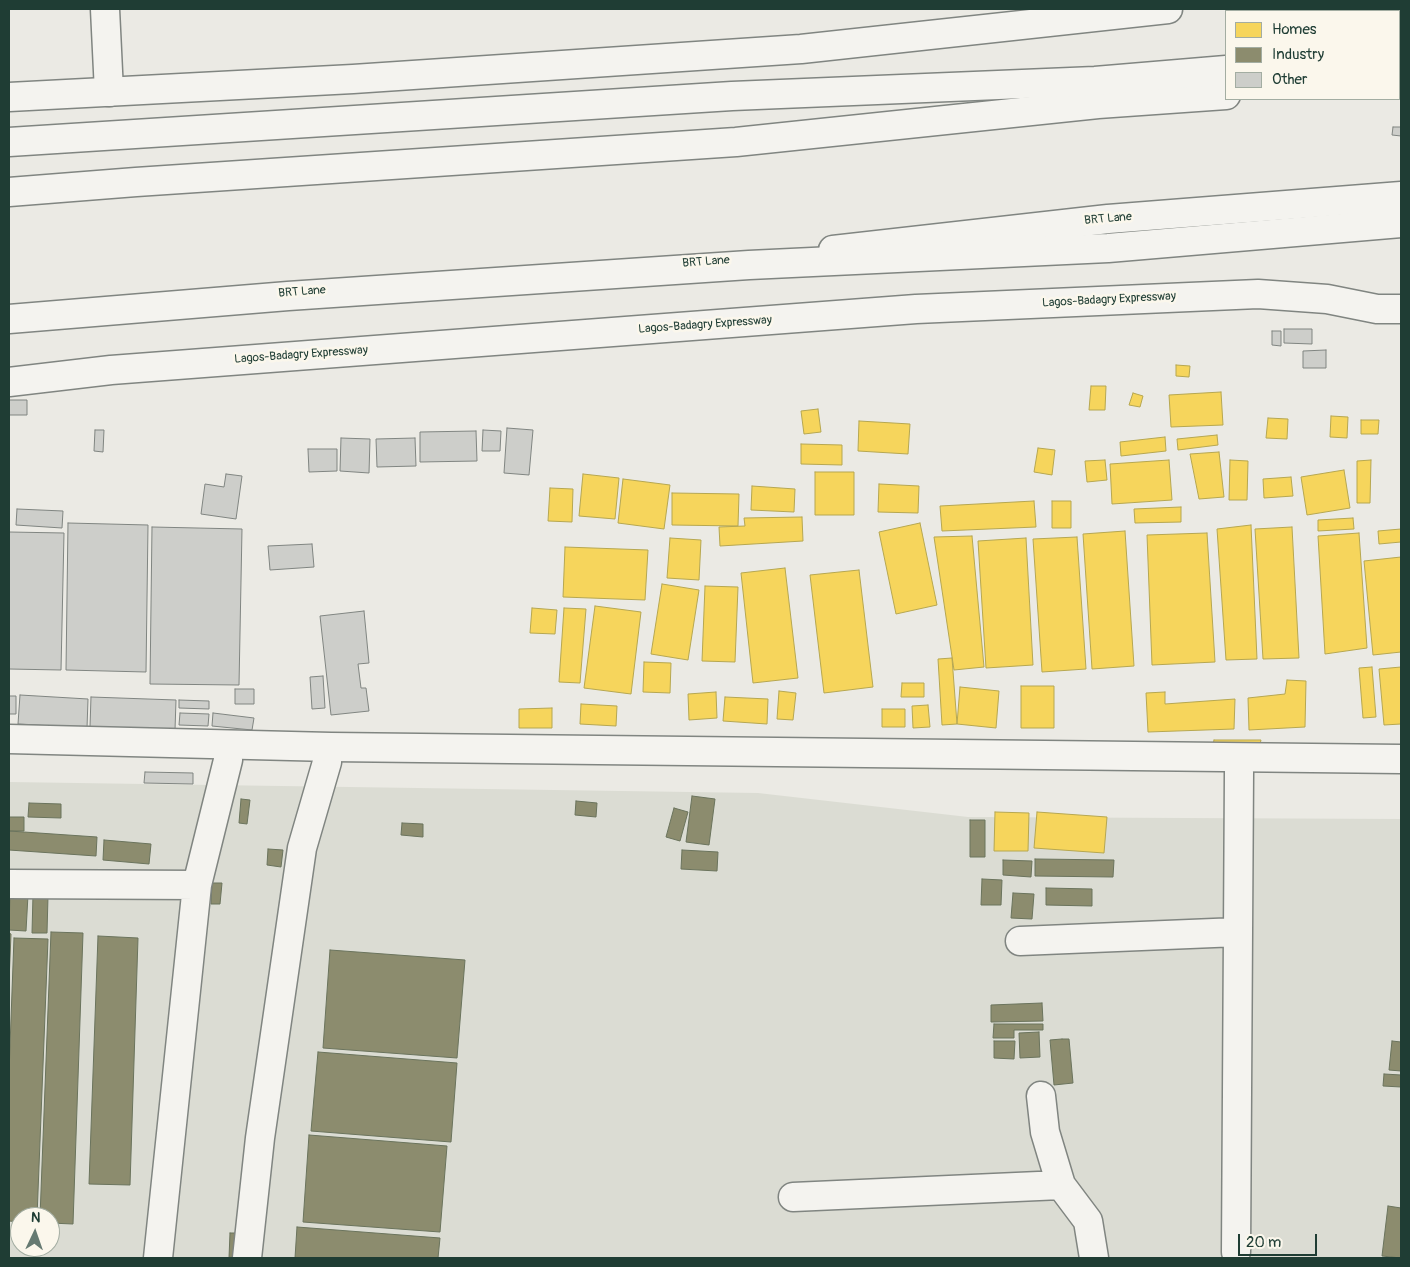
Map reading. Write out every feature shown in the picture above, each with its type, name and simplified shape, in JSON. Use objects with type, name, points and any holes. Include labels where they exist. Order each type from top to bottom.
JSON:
[{"type":"main road","points":[[105,9],[109,92]]},
{"type":"main road","points":[[9,97],[353,79],[801,49],[1168,9]]},
{"type":"main road","points":[[9,192],[736,142],[1097,93],[1225,70]]},
{"type":"main road","points":[[9,141],[732,96],[1097,93],[1225,95]]},
{"type":"main road","name":"BRT Lane","points":[[10,317],[754,258],[1108,219],[1401,196]]},
{"type":"main road","points":[[10,317],[740,265],[1108,248],[1401,223]]},
{"type":"main road","name":"Lagos-Badagry Expressway","points":[[9,382],[111,370],[916,309],[1258,294],[1326,298],[1389,309],[1401,324]]},
{"type":"main road","points":[[9,739],[330,747],[1401,759]]},
{"type":"main road","points":[[9,754],[327,762],[1401,774]]},
{"type":"main road","points":[[158,1258],[197,885],[228,760]]},
{"type":"main road","points":[[247,1258],[260,1138],[302,848],[327,762]]},
{"type":"main road","points":[[1236,1252],[1239,772]]},
{"type":"main road","points":[[9,884],[197,885]]},
{"type":"main road","points":[[1020,941],[1238,932]]},
{"type":"main road","points":[[1041,1096],[1045,1132],[1061,1185],[1088,1221],[1094,1258]]},
{"type":"main road","points":[[793,1197],[1061,1185]]},
{"type":"shaded area","points":[[9,782],[758,793],[968,817],[1401,819],[1401,1258],[9,1258]]},
{"type":"building: Homes","points":[[1176,365],[1190,366],[1189,377],[1176,376]]},
{"type":"building: Homes","points":[[1091,386],[1106,386],[1105,410],[1089,410]]},
{"type":"building: Homes","points":[[1221,392],[1223,425],[1171,427],[1169,395]]},
{"type":"building: Homes","points":[[1133,393],[1143,396],[1140,407],[1129,405]]},
{"type":"building: Homes","points":[[818,409],[821,432],[804,434],[801,411]]},
{"type":"building: Homes","points":[[1331,416],[1348,417],[1347,438],[1330,437]]},
{"type":"building: Homes","points":[[1268,418],[1288,419],[1287,439],[1266,438]]},
{"type":"building: Homes","points":[[1361,420],[1379,420],[1378,434],[1361,434]]},
{"type":"building: Homes","points":[[859,421],[910,424],[908,454],[858,451]]},
{"type":"building: Homes","points":[[1217,435],[1218,445],[1178,450],[1177,439]]},
{"type":"building: Homes","points":[[1165,437],[1166,451],[1121,456],[1120,442]]},
{"type":"building: Homes","points":[[801,444],[842,445],[842,465],[801,464]]},
{"type":"building: Homes","points":[[1038,448],[1055,450],[1052,475],[1034,472]]},
{"type":"building: Homes","points":[[1219,452],[1224,497],[1199,499],[1190,454]]},
{"type":"building: Homes","points":[[1105,460],[1107,480],[1087,482],[1085,461]]},
{"type":"building: Homes","points":[[1169,460],[1172,500],[1112,504],[1110,464]]},
{"type":"building: Homes","points":[[1230,460],[1248,461],[1247,500],[1229,500]]},
{"type":"building: Homes","points":[[1371,460],[1370,503],[1357,503],[1357,461]]},
{"type":"building: Homes","points":[[1344,470],[1350,508],[1307,515],[1301,477]]},
{"type":"building: Homes","points":[[815,472],[854,472],[854,515],[815,515]]},
{"type":"building: Homes","points":[[583,474],[619,478],[615,519],[579,516]]},
{"type":"building: Homes","points":[[1291,477],[1293,496],[1264,498],[1263,479]]},
{"type":"building: Homes","points":[[623,479],[670,485],[664,529],[618,523]]},
{"type":"building: Homes","points":[[879,484],[919,486],[918,513],[878,512]]},
{"type":"building: Homes","points":[[752,486],[795,489],[794,512],[751,510]]},
{"type":"building: Homes","points":[[550,488],[573,489],[572,522],[548,521]]},
{"type":"building: Homes","points":[[672,493],[739,494],[738,526],[672,525]]},
{"type":"building: Homes","points":[[1034,501],[1036,527],[942,531],[940,506]]},
{"type":"building: Homes","points":[[1052,501],[1071,501],[1071,528],[1052,528]]},
{"type":"building: Homes","points":[[1181,507],[1181,522],[1135,523],[1134,509]]},
{"type":"building: Homes","points":[[802,517],[803,541],[720,546],[719,527],[745,526],[744,518]]},
{"type":"building: Homes","points":[[1353,518],[1354,529],[1318,531],[1318,520]]},
{"type":"building: Homes","points":[[920,523],[937,605],[896,614],[879,532]]},
{"type":"building: Homes","points":[[1251,525],[1257,659],[1226,660],[1217,529]]},
{"type":"building: Homes","points":[[1292,527],[1299,658],[1263,659],[1255,529]]},
{"type":"building: Homes","points":[[1401,529],[1401,542],[1379,544],[1378,531]]},
{"type":"building: Homes","points":[[1125,531],[1134,666],[1092,669],[1083,534]]},
{"type":"building: Homes","points":[[1207,533],[1215,662],[1152,665],[1147,535]]},
{"type":"building: Homes","points":[[1359,533],[1367,648],[1325,654],[1318,536]]},
{"type":"building: Homes","points":[[972,536],[984,667],[954,670],[934,537]]},
{"type":"building: Homes","points":[[1077,537],[1086,669],[1042,672],[1033,539]]},
{"type":"building: Homes","points":[[670,538],[701,540],[699,580],[667,578]]},
{"type":"building: Homes","points":[[1026,538],[1033,665],[986,668],[978,541]]},
{"type":"building: Homes","points":[[565,547],[648,550],[645,600],[563,597]]},
{"type":"building: Homes","points":[[1401,557],[1401,652],[1373,655],[1364,561]]},
{"type":"building: Homes","points":[[785,568],[798,678],[753,683],[741,573]]},
{"type":"building: Homes","points":[[859,570],[873,687],[824,693],[810,575]]},
{"type":"building: Homes","points":[[662,584],[699,590],[688,660],[651,654]]},
{"type":"building: Homes","points":[[705,586],[738,587],[735,662],[702,661]]},
{"type":"building: Homes","points":[[595,606],[641,612],[631,694],[584,688]]},
{"type":"building: Homes","points":[[532,608],[557,610],[555,634],[530,633]]},
{"type":"building: Homes","points":[[564,608],[586,609],[580,683],[559,682]]},
{"type":"building: Homes","points":[[952,658],[957,724],[942,725],[938,659]]},
{"type":"building: Homes","points":[[644,662],[671,663],[670,693],[643,692]]},
{"type":"building: Homes","points":[[1372,667],[1376,717],[1363,718],[1359,668]]},
{"type":"building: Homes","points":[[1401,667],[1401,724],[1384,725],[1379,669]]},
{"type":"building: Homes","points":[[1287,680],[1306,681],[1305,727],[1249,730],[1248,698],[1285,694]]},
{"type":"building: Homes","points":[[902,683],[924,683],[924,697],[901,697]]},
{"type":"building: Homes","points":[[1021,686],[1054,686],[1054,728],[1021,728]]},
{"type":"building: Homes","points":[[960,687],[999,691],[996,728],[957,724]]},
{"type":"building: Homes","points":[[779,691],[796,693],[793,720],[777,719]]},
{"type":"building: Homes","points":[[716,692],[717,718],[689,720],[688,694]]},
{"type":"building: Homes","points":[[1165,692],[1165,704],[1235,699],[1234,729],[1148,732],[1146,693]]},
{"type":"building: Homes","points":[[725,697],[768,699],[767,724],[723,721]]},
{"type":"building: Homes","points":[[581,704],[617,706],[616,726],[580,724]]},
{"type":"building: Homes","points":[[928,705],[930,727],[913,728],[912,706]]},
{"type":"building: Homes","points":[[552,708],[552,728],[519,728],[519,709]]},
{"type":"building: Homes","points":[[882,709],[905,709],[905,727],[882,727]]},
{"type":"building: Homes","points":[[1214,740],[1261,740],[1259,748],[1212,750]]},
{"type":"building: Homes","points":[[995,812],[1029,813],[1028,851],[994,851]]},
{"type":"building: Homes","points":[[1037,812],[1107,817],[1104,853],[1034,848]]},
{"type":"building: Industry","points":[[692,796],[715,799],[709,845],[686,842]]},
{"type":"building: Industry","points":[[241,799],[250,800],[247,824],[239,823]]},
{"type":"building: Industry","points":[[576,801],[597,803],[596,817],[575,815]]},
{"type":"building: Industry","points":[[29,803],[61,804],[61,818],[28,817]]},
{"type":"building: Industry","points":[[674,808],[688,812],[680,841],[666,837]]},
{"type":"building: Industry","points":[[9,817],[24,817],[24,831],[9,831]]},
{"type":"building: Industry","points":[[970,820],[985,820],[985,857],[970,857]]},
{"type":"building: Industry","points":[[402,823],[423,824],[423,837],[401,835]]},
{"type":"building: Industry","points":[[9,831],[97,837],[96,856],[9,850]]},
{"type":"building: Industry","points":[[104,840],[151,844],[149,864],[103,860]]},
{"type":"building: Industry","points":[[268,849],[283,850],[281,867],[267,865]]},
{"type":"building: Industry","points":[[682,850],[718,852],[717,871],[681,869]]},
{"type":"building: Industry","points":[[1035,859],[1114,860],[1113,877],[1035,876]]},
{"type":"building: Industry","points":[[1003,860],[1032,861],[1031,877],[1003,875]]},
{"type":"building: Industry","points":[[982,879],[1002,880],[1001,905],[981,905]]},
{"type":"building: Industry","points":[[212,883],[222,883],[220,904],[211,904]]},
{"type":"building: Industry","points":[[1046,888],[1092,889],[1092,906],[1046,905]]},
{"type":"building: Industry","points":[[1013,893],[1034,894],[1032,919],[1011,918]]},
{"type":"building: Industry","points":[[10,894],[28,895],[26,931],[9,930]]},
{"type":"building: Industry","points":[[33,895],[48,896],[47,933],[32,933]]},
{"type":"building: Industry","points":[[51,932],[83,933],[73,1224],[60,1223],[60,1207],[40,1207]]},
{"type":"building: Industry","points":[[9,933],[11,934],[9,982]]},
{"type":"building: Industry","points":[[98,936],[138,938],[130,1185],[89,1184]]},
{"type":"building: Industry","points":[[14,938],[48,939],[37,1207],[10,1207],[10,1221],[9,1221],[9,1073]]},
{"type":"building: Industry","points":[[330,950],[465,960],[457,1058],[323,1048]]},
{"type":"building: Industry","points":[[1042,1003],[1043,1021],[991,1022],[991,1005]]},
{"type":"building: Industry","points":[[994,1024],[1043,1024],[1043,1030],[1014,1030],[1014,1038],[993,1038]]},
{"type":"building: Industry","points":[[1039,1032],[1040,1057],[1020,1058],[1019,1033]]},
{"type":"building: Industry","points":[[1069,1039],[1073,1083],[1054,1085],[1050,1040]]},
{"type":"building: Industry","points":[[994,1041],[1015,1041],[1014,1059],[994,1058]]},
{"type":"building: Industry","points":[[1392,1041],[1401,1042],[1401,1071],[1389,1070]]},
{"type":"building: Industry","points":[[318,1052],[457,1063],[451,1142],[311,1131]]},
{"type":"building: Industry","points":[[1384,1074],[1401,1075],[1401,1087],[1383,1086]]},
{"type":"building: Industry","points":[[309,1135],[447,1146],[440,1232],[303,1222]]},
{"type":"building: Industry","points":[[1388,1206],[1401,1208],[1401,1258],[1382,1256]]},
{"type":"building: Industry","points":[[297,1227],[440,1238],[438,1258],[295,1258]]},
{"type":"building: Industry","points":[[230,1233],[239,1233],[238,1258],[229,1258]]},
{"type":"building: Other","points":[[1393,127],[1401,127],[1401,136],[1392,135]]},
{"type":"building: Other","points":[[1284,329],[1312,329],[1312,344],[1284,343]]},
{"type":"building: Other","points":[[1272,331],[1281,331],[1281,346],[1272,345]]},
{"type":"building: Other","points":[[1326,350],[1326,368],[1303,368],[1303,351]]},
{"type":"building: Other","points":[[9,400],[27,400],[27,415],[9,415]]},
{"type":"building: Other","points":[[507,428],[533,430],[529,475],[504,473]]},
{"type":"building: Other","points":[[95,430],[104,430],[103,452],[94,451]]},
{"type":"building: Other","points":[[483,430],[501,431],[500,451],[482,451]]},
{"type":"building: Other","points":[[476,431],[477,461],[420,462],[420,432]]},
{"type":"building: Other","points":[[341,438],[370,439],[369,473],[340,471]]},
{"type":"building: Other","points":[[415,438],[416,466],[377,467],[376,439]]},
{"type":"building: Other","points":[[308,449],[337,449],[337,471],[309,472]]},
{"type":"building: Other","points":[[226,474],[242,476],[236,519],[201,514],[205,484],[224,487]]},
{"type":"building: Other","points":[[17,509],[63,511],[62,528],[16,525]]},
{"type":"building: Other","points":[[68,523],[148,525],[146,672],[66,670]]},
{"type":"building: Other","points":[[152,527],[242,529],[239,685],[150,684]]},
{"type":"building: Other","points":[[9,532],[64,533],[61,670],[9,669]]},
{"type":"building: Other","points":[[312,544],[314,567],[270,570],[268,546]]},
{"type":"building: Other","points":[[364,611],[369,663],[358,664],[361,688],[366,688],[369,711],[331,715],[320,616]]},
{"type":"building: Other","points":[[323,676],[325,708],[312,709],[310,677]]},
{"type":"building: Other","points":[[235,689],[254,689],[254,704],[235,704]]},
{"type":"building: Other","points":[[20,695],[88,699],[87,728],[18,724]]},
{"type":"building: Other","points":[[9,696],[16,696],[16,714],[9,714]]},
{"type":"building: Other","points":[[91,697],[176,700],[175,730],[90,727]]},
{"type":"building: Other","points":[[179,700],[209,701],[209,709],[179,708]]},
{"type":"building: Other","points":[[180,713],[209,714],[208,726],[179,725]]},
{"type":"building: Other","points":[[213,713],[254,718],[252,730],[212,726]]},
{"type":"building: Other","points":[[145,772],[193,773],[193,784],[144,783]]}]
